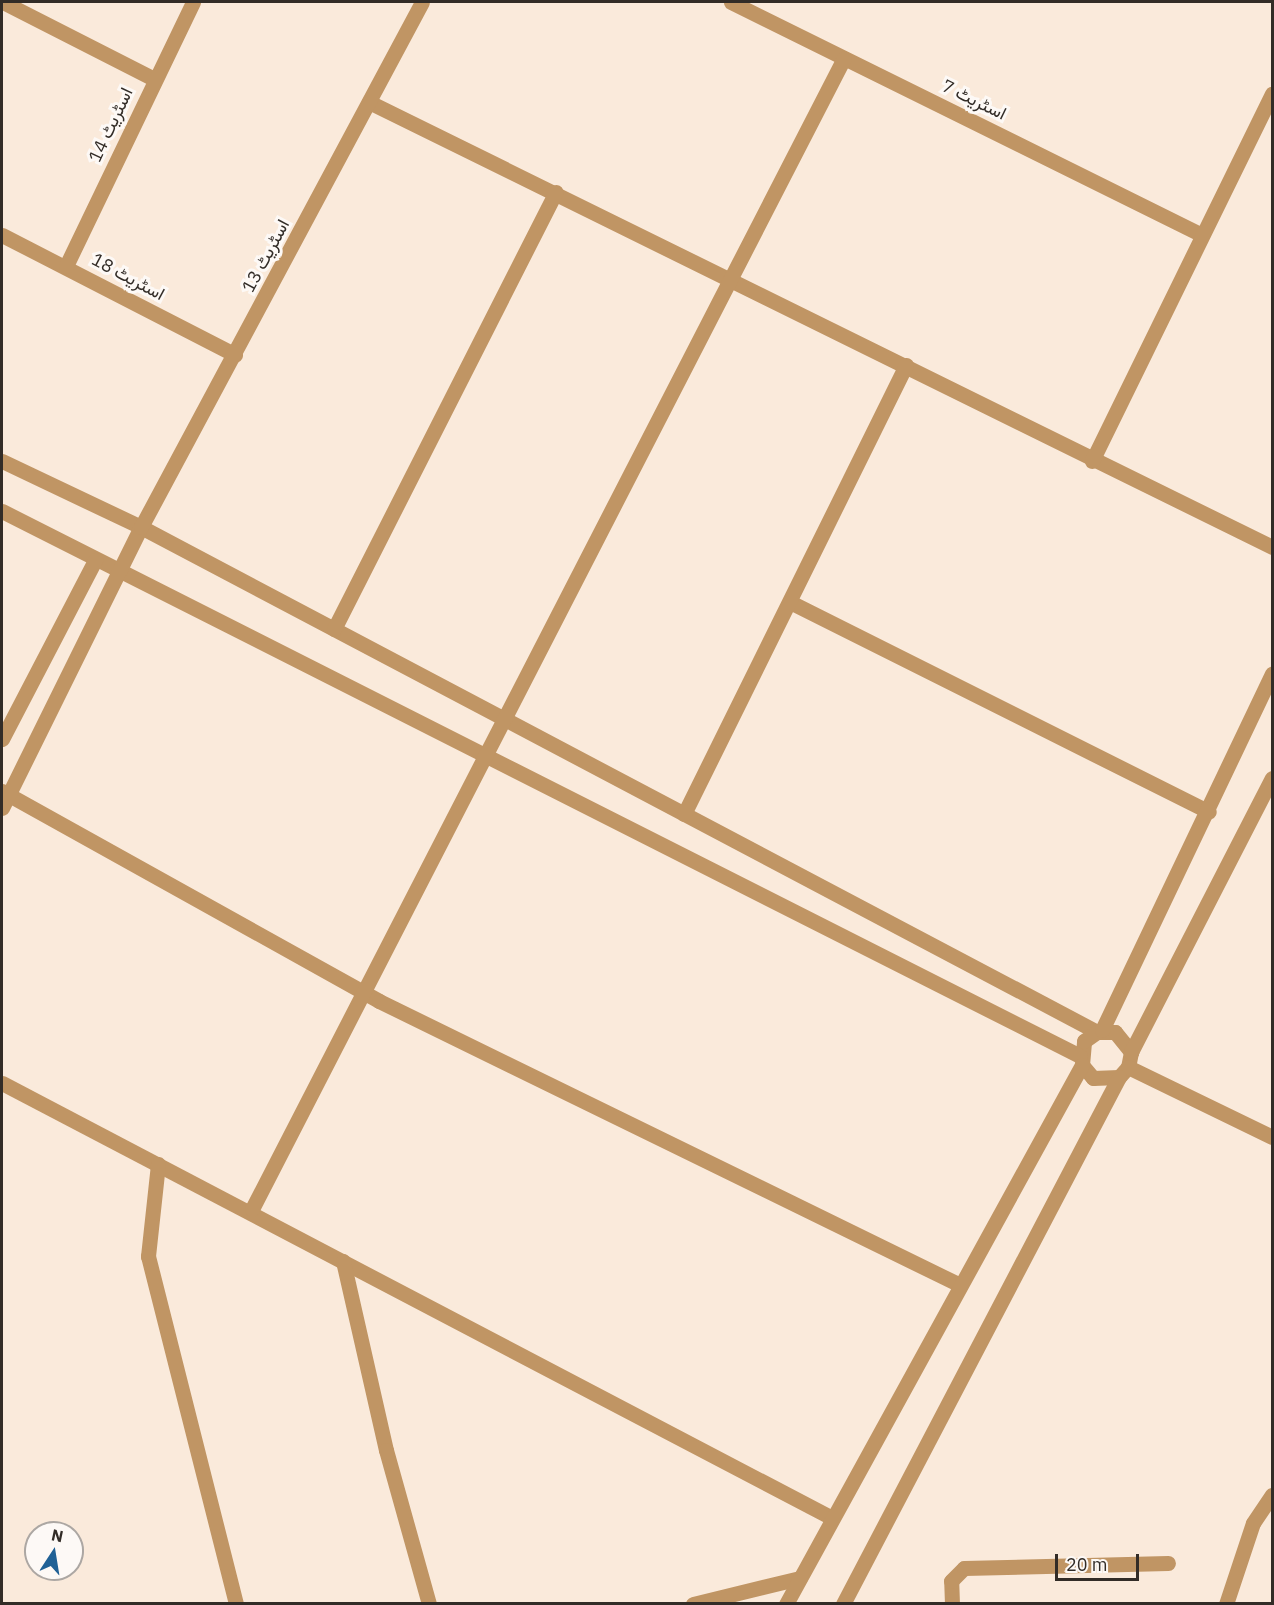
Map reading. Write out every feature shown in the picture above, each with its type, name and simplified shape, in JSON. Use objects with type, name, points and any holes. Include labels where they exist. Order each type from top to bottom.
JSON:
[{"type":"street","points":[[3,2],[154,79]]},
{"type":"street","name":"اسٹریٹ 14","points":[[66,266],[193,2]]},
{"type":"street","name":"اسٹریٹ 13","points":[[4,798],[141,527],[422,2]]},
{"type":"street","name":"اسٹریٹ 7","points":[[731,2],[1200,234]]},
{"type":"street","points":[[252,1209],[502,718],[844,58]]},
{"type":"street","points":[[1092,462],[1200,234],[1272,94]]},
{"type":"street","points":[[369,102],[731,277],[1092,462],[1272,547]]},
{"type":"street","points":[[333,629],[556,192]]},
{"type":"street","name":"اسٹریٹ 18","points":[[2,234],[235,355]]},
{"type":"street","points":[[684,814],[792,603],[906,365]]},
{"type":"street","points":[[2,461],[141,527],[1099,1031],[1121,1035],[1126,1065]]},
{"type":"street","points":[[2,511],[118,573],[484,756],[1081,1060],[1102,1081],[1126,1065]]},
{"type":"street","points":[[2,739],[95,560]]},
{"type":"street","points":[[792,603],[1209,812]]},
{"type":"street","points":[[786,1604],[1081,1060],[1084,1041],[1099,1031],[1209,812],[1272,674]]},
{"type":"street","points":[[843,1604],[1126,1065],[1272,778]]},
{"type":"street","points":[[4,798],[363,993],[958,1284]]},
{"type":"street","points":[[1126,1065],[1272,1137]]},
{"type":"street","points":[[2,1083],[158,1164],[252,1209],[343,1261],[832,1518]]},
{"type":"street","points":[[158,1164],[148,1256],[236,1604]]},
{"type":"street","points":[[343,1261],[386,1450],[429,1604]]},
{"type":"street","points":[[1226,1604],[1253,1523],[1272,1495]]},
{"type":"street","points":[[952,1604],[951,1581],[964,1568],[1168,1563]]},
{"type":"street","points":[[693,1604],[800,1578]]}]
